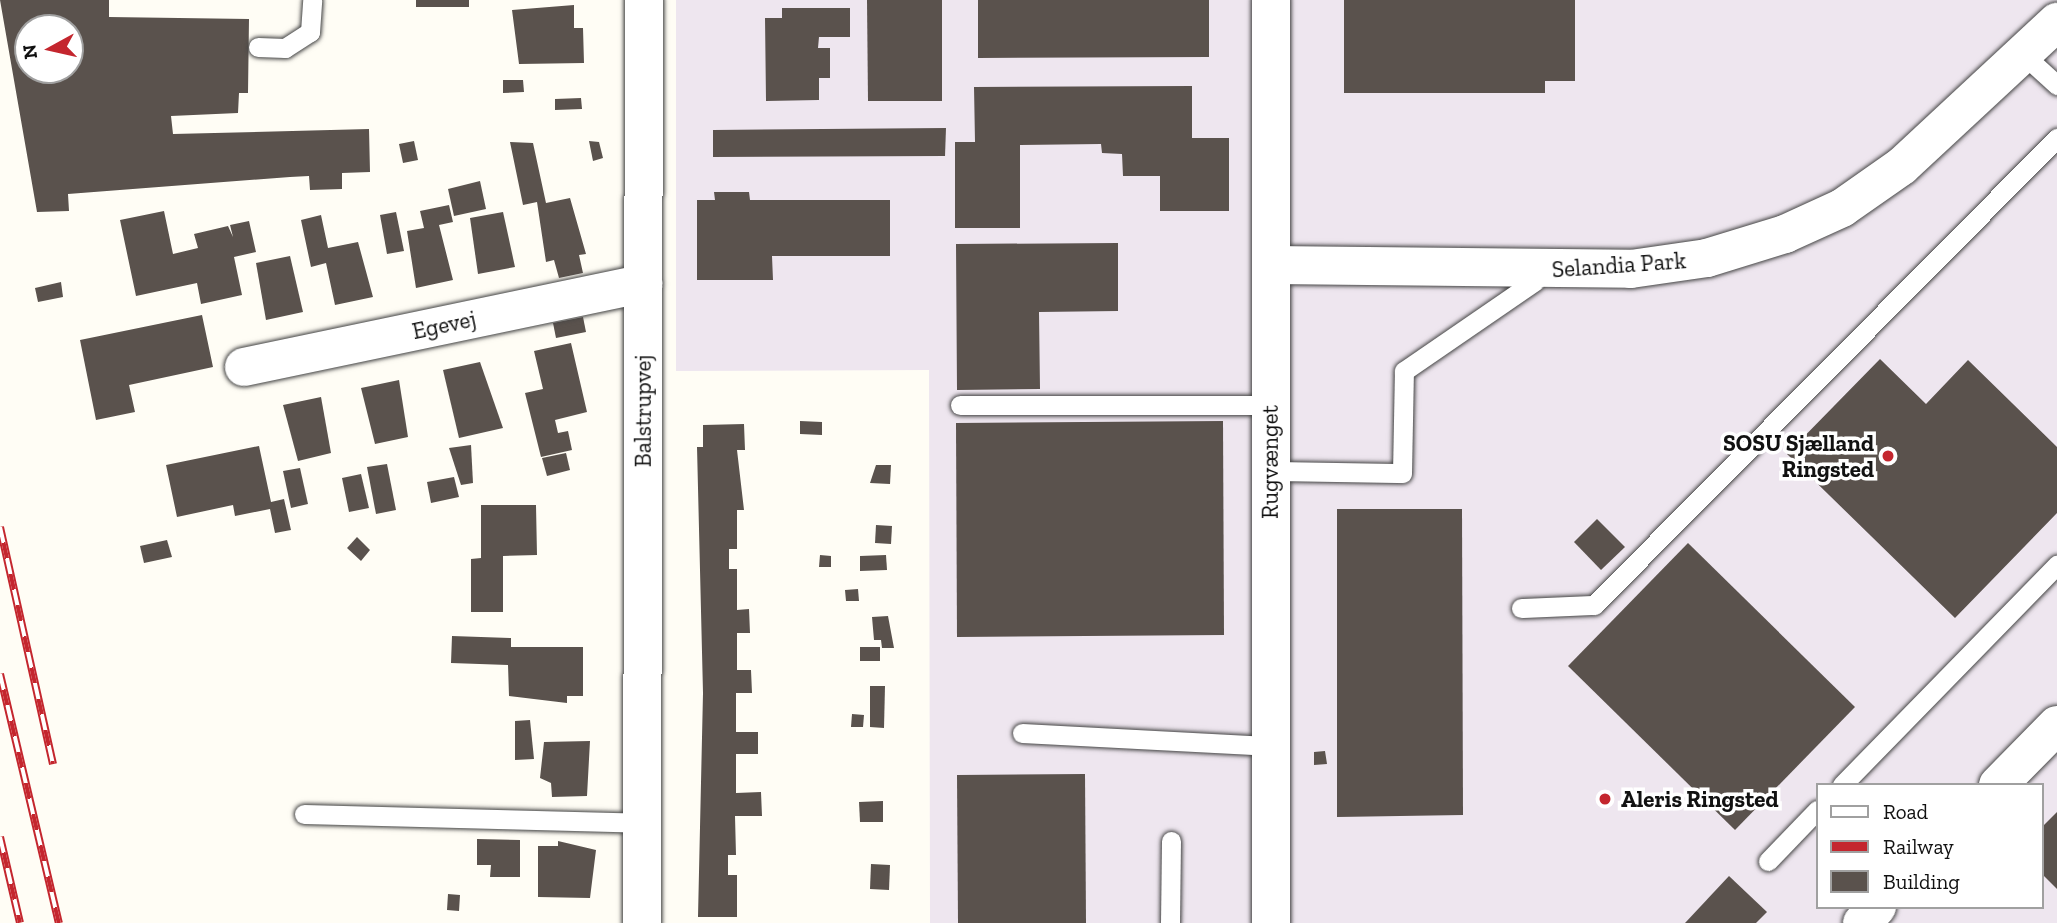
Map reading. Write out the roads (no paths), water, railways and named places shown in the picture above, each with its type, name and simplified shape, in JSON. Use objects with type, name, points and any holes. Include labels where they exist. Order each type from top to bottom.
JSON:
[{"type":"street","name":"Balstrupvej","points":[[642,923],[644,0]]},
{"type":"street","name":"Rugvænget","points":[[1271,0],[1268,746],[1271,923]]},
{"type":"street","name":"Selandia Park","points":[[1271,265],[1563,270],[1707,258],[1842,208],[1902,166],[2057,22]]},
{"type":"street","name":"Egevej","points":[[244,367],[643,284]]},
{"type":"street","points":[[2000,783],[2057,725]]},
{"type":"street","points":[[1862,923],[1875,909]]},
{"type":"lane","points":[[258,47],[285,48],[310,32],[312,0]]},
{"type":"lane","points":[[2024,55],[2057,85]]},
{"type":"lane","points":[[1521,608],[1594,605],[2057,138]]},
{"type":"lane","points":[[1270,471],[1402,472],[1404,371],[1535,281]]},
{"type":"lane","points":[[960,405],[1270,405]]},
{"type":"lane","points":[[1844,783],[2057,565]]},
{"type":"lane","points":[[1021,733],[1268,746]]},
{"type":"lane","points":[[1768,861],[1815,812]]},
{"type":"lane","points":[[304,814],[642,823]]},
{"type":"lane","points":[[1170,923],[1171,841]]},
{"type":"railway","points":[[0,527],[53,764]]},
{"type":"railway","points":[[0,674],[59,923]]},
{"type":"railway","points":[[0,837],[20,923]]},
{"type":"place","name":"SOSU Sjælland Ringsted","points":[[1888,456]]},
{"type":"place","name":"Aleris Ringsted","points":[[1605,799]]}]
